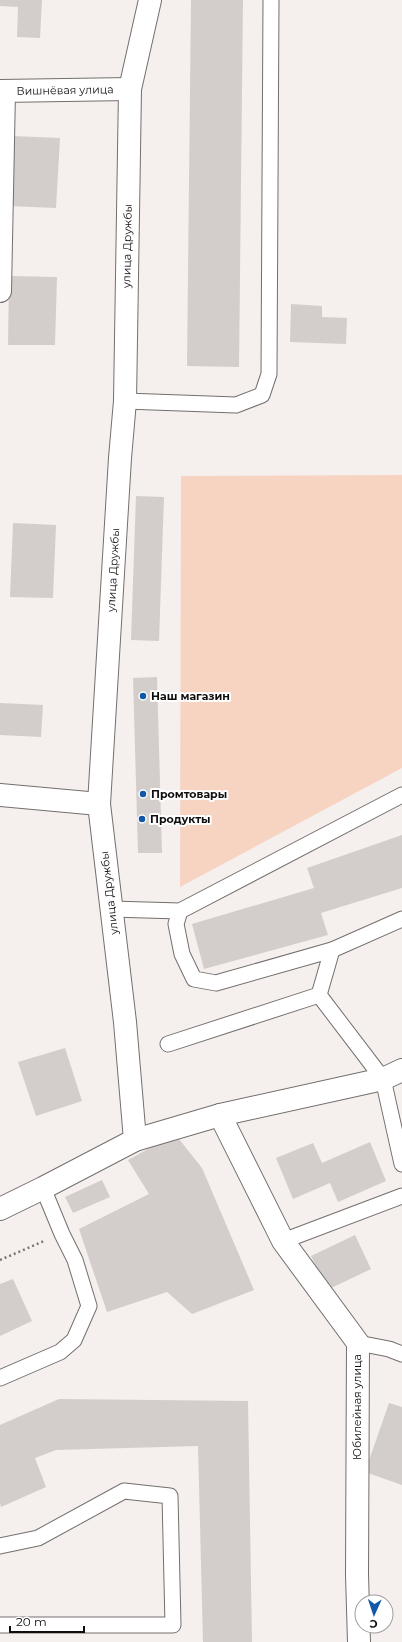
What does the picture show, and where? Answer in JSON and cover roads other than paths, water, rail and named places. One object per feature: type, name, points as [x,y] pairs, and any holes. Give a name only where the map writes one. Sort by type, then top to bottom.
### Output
[{"type":"street","name":"улица Дружбы","points":[[135,1140],[125,1022],[98,804],[125,401],[130,89],[150,0]]},
{"type":"street","name":"Вишнёвая улица","points":[[2,91],[130,89]]},
{"type":"street","points":[[0,291],[2,91]]},
{"type":"street","points":[[0,795],[98,804]]},
{"type":"street","points":[[0,1209],[135,1140],[220,1115],[392,1075]]},
{"type":"street","name":"Юбилейная улица","points":[[220,1115],[283,1240],[358,1343],[357,1575],[359,1642]]},
{"type":"lane","points":[[125,401],[236,405],[262,395],[269,374],[271,0]]},
{"type":"lane","points":[[111,910],[180,911],[402,795]]},
{"type":"lane","points":[[180,911],[176,924],[182,954],[194,979],[216,983],[332,950],[402,919]]},
{"type":"lane","points":[[319,995],[332,950]]},
{"type":"lane","points":[[168,1044],[319,995]]},
{"type":"lane","points":[[319,995],[392,1075],[402,1164]]},
{"type":"lane","points":[[0,1378],[60,1352],[74,1340],[89,1306],[75,1260],[62,1234],[43,1188]]},
{"type":"lane","points":[[283,1240],[402,1196]]},
{"type":"lane","points":[[358,1343],[389,1349],[402,1354]]},
{"type":"lane","points":[[0,1546],[38,1538],[124,1491],[170,1496],[173,1625],[0,1625]]},
{"type":"place","name":"Наш магазин","points":[[143,696]]},
{"type":"place","name":"Промтовары","points":[[143,794]]},
{"type":"place","name":"Продукты","points":[[142,819]]}]
